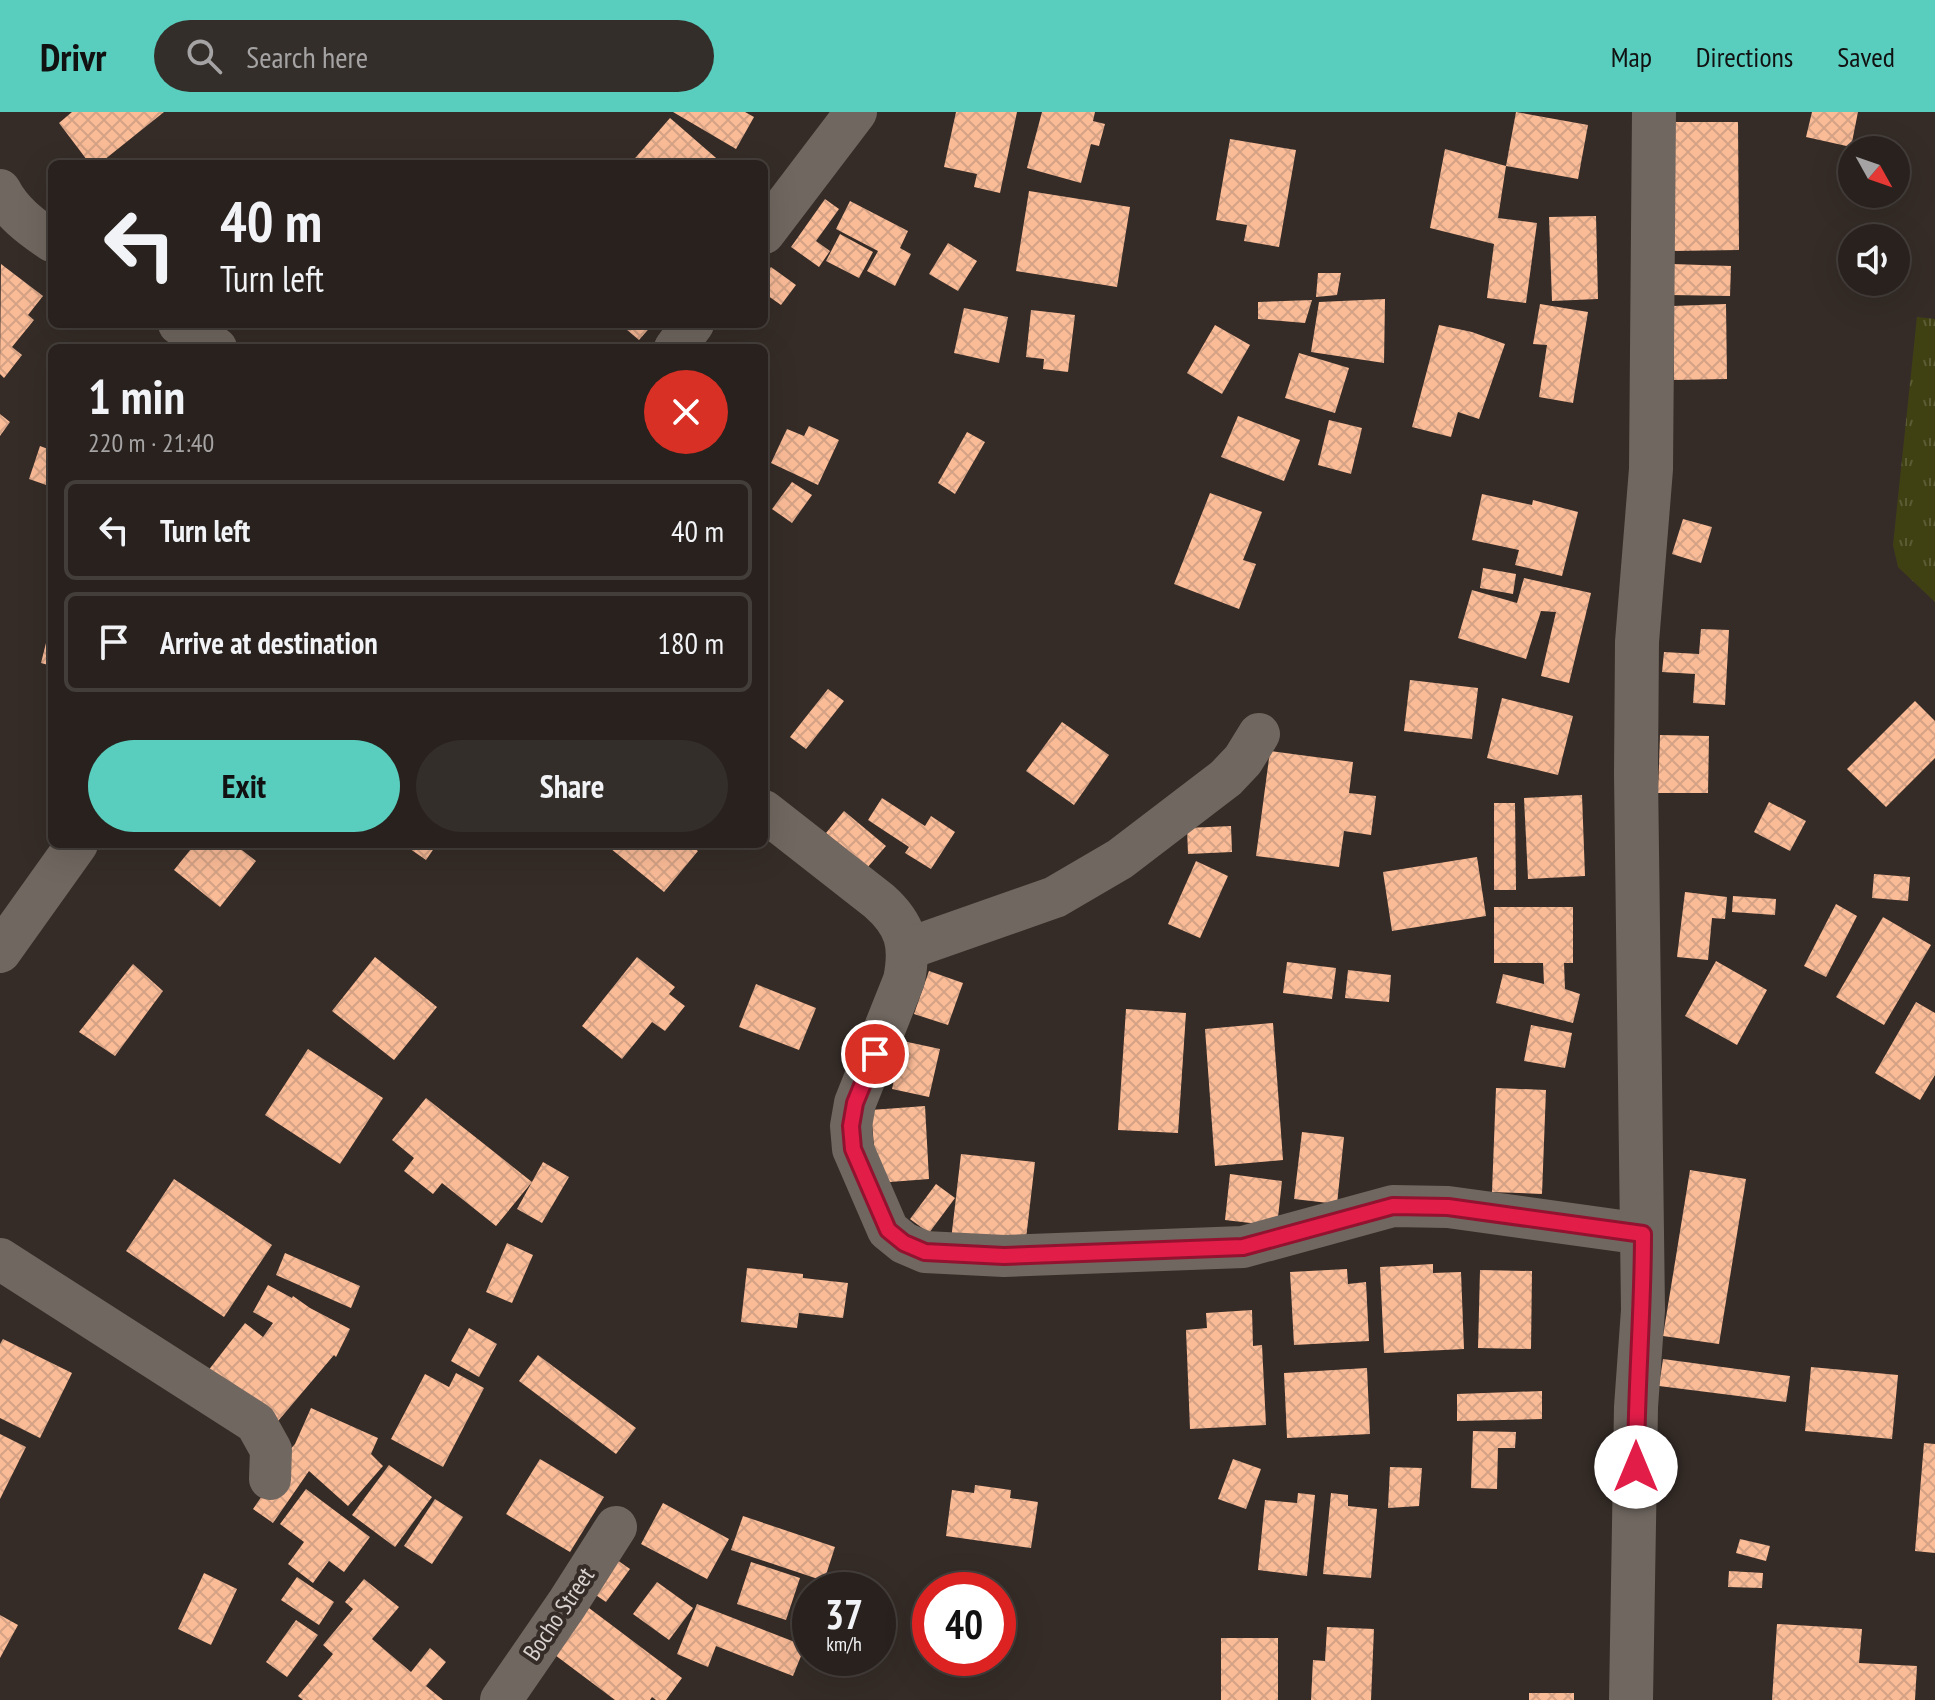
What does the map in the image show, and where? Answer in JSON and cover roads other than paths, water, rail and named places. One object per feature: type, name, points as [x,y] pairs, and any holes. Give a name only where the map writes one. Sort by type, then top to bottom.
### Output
[{"type":"street","points":[[768,228],[856,112]]},
{"type":"street","points":[[1631,1700],[1636,1407],[1643,1310],[1637,642],[1651,469],[1654,112]]},
{"type":"street","points":[[0,190],[6,201],[30,226],[48,238]]},
{"type":"street","points":[[185,328],[210,344]]},
{"type":"street","points":[[907,949],[1055,897],[1120,859],[1226,778],[1243,760],[1259,734]]},
{"type":"street","points":[[768,814],[895,915],[906,936],[908,960],[904,980],[855,1103],[851,1126],[853,1149],[888,1230],[914,1248],[925,1252],[1004,1256],[1243,1247],[1393,1206],[1448,1207],[1643,1234]]},
{"type":"street","points":[[0,952],[74,848]]},
{"type":"street","points":[[0,1259],[256,1423],[271,1450],[270,1479]]},
{"type":"street","name":"Bocho Street","points":[[501,1700],[616,1527]]}]
